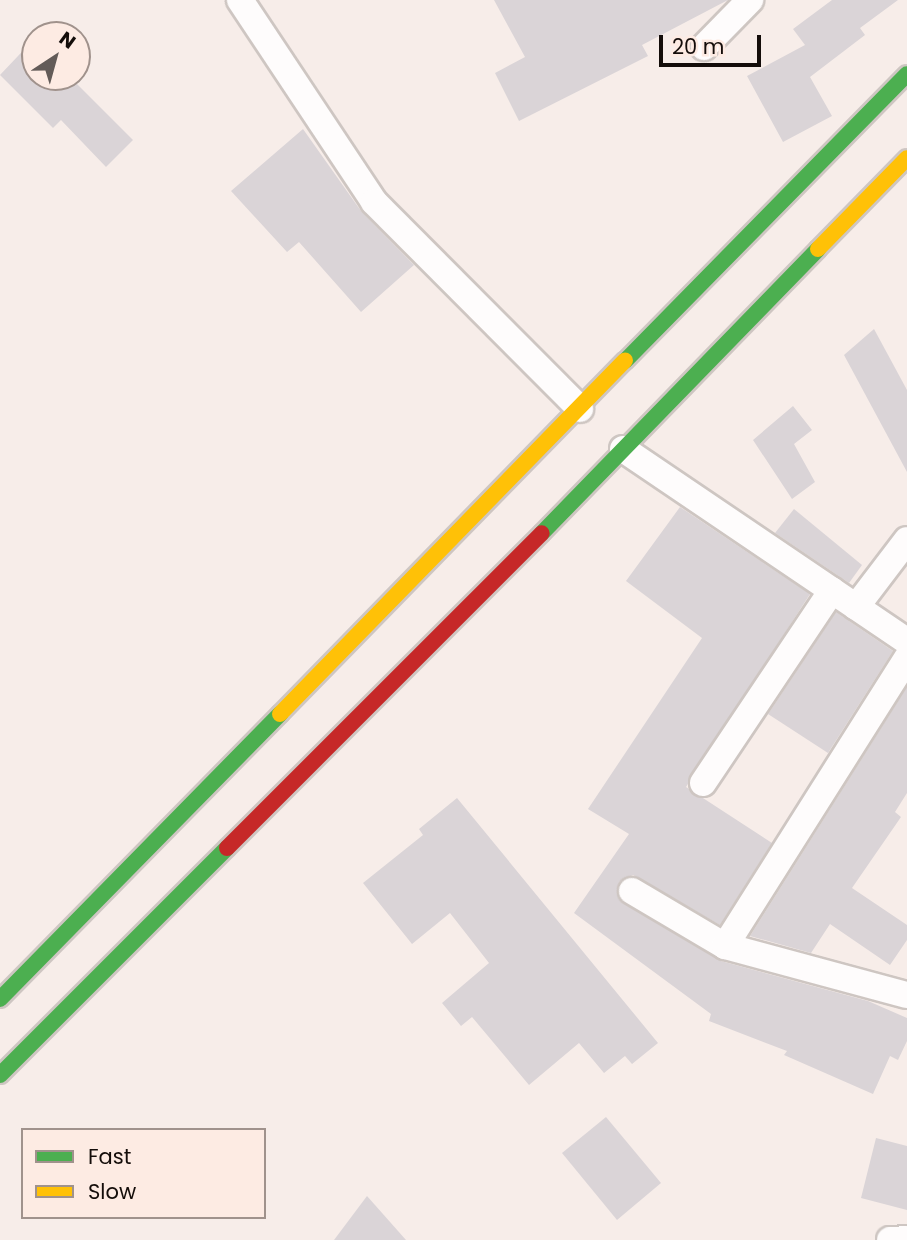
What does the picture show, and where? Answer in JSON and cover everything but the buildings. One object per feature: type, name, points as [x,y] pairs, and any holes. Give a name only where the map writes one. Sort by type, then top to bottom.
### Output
[{"type":"main road","points":[[0,999],[464,539],[580,409],[907,74]]},
{"type":"main road","points":[[0,1075],[501,575],[907,158]]},
{"type":"main road","points":[[485,559],[501,575]]},
{"type":"street","points":[[240,0],[374,202],[580,409]]},
{"type":"street","points":[[704,47],[750,0]]},
{"type":"street","points":[[623,449],[907,641]]},
{"type":"street","points":[[856,607],[907,540]]},
{"type":"street","points":[[703,783],[832,590]]},
{"type":"street","points":[[725,946],[907,658]]},
{"type":"street","points":[[632,891],[725,946],[907,995]]},
{"type":"street","points":[[890,1240],[907,1239]]},
{"type":"traffic: fast","points":[[625,361],[907,74]]},
{"type":"traffic: fast","points":[[542,533],[818,249]]},
{"type":"traffic: fast","points":[[0,999],[280,714]]},
{"type":"traffic: fast","points":[[0,1075],[227,848]]},
{"type":"traffic: slow","points":[[818,249],[907,158]]},
{"type":"traffic: slow","points":[[280,714],[625,361]]},
{"type":"traffic: jam","points":[[227,848],[542,533]]}]
